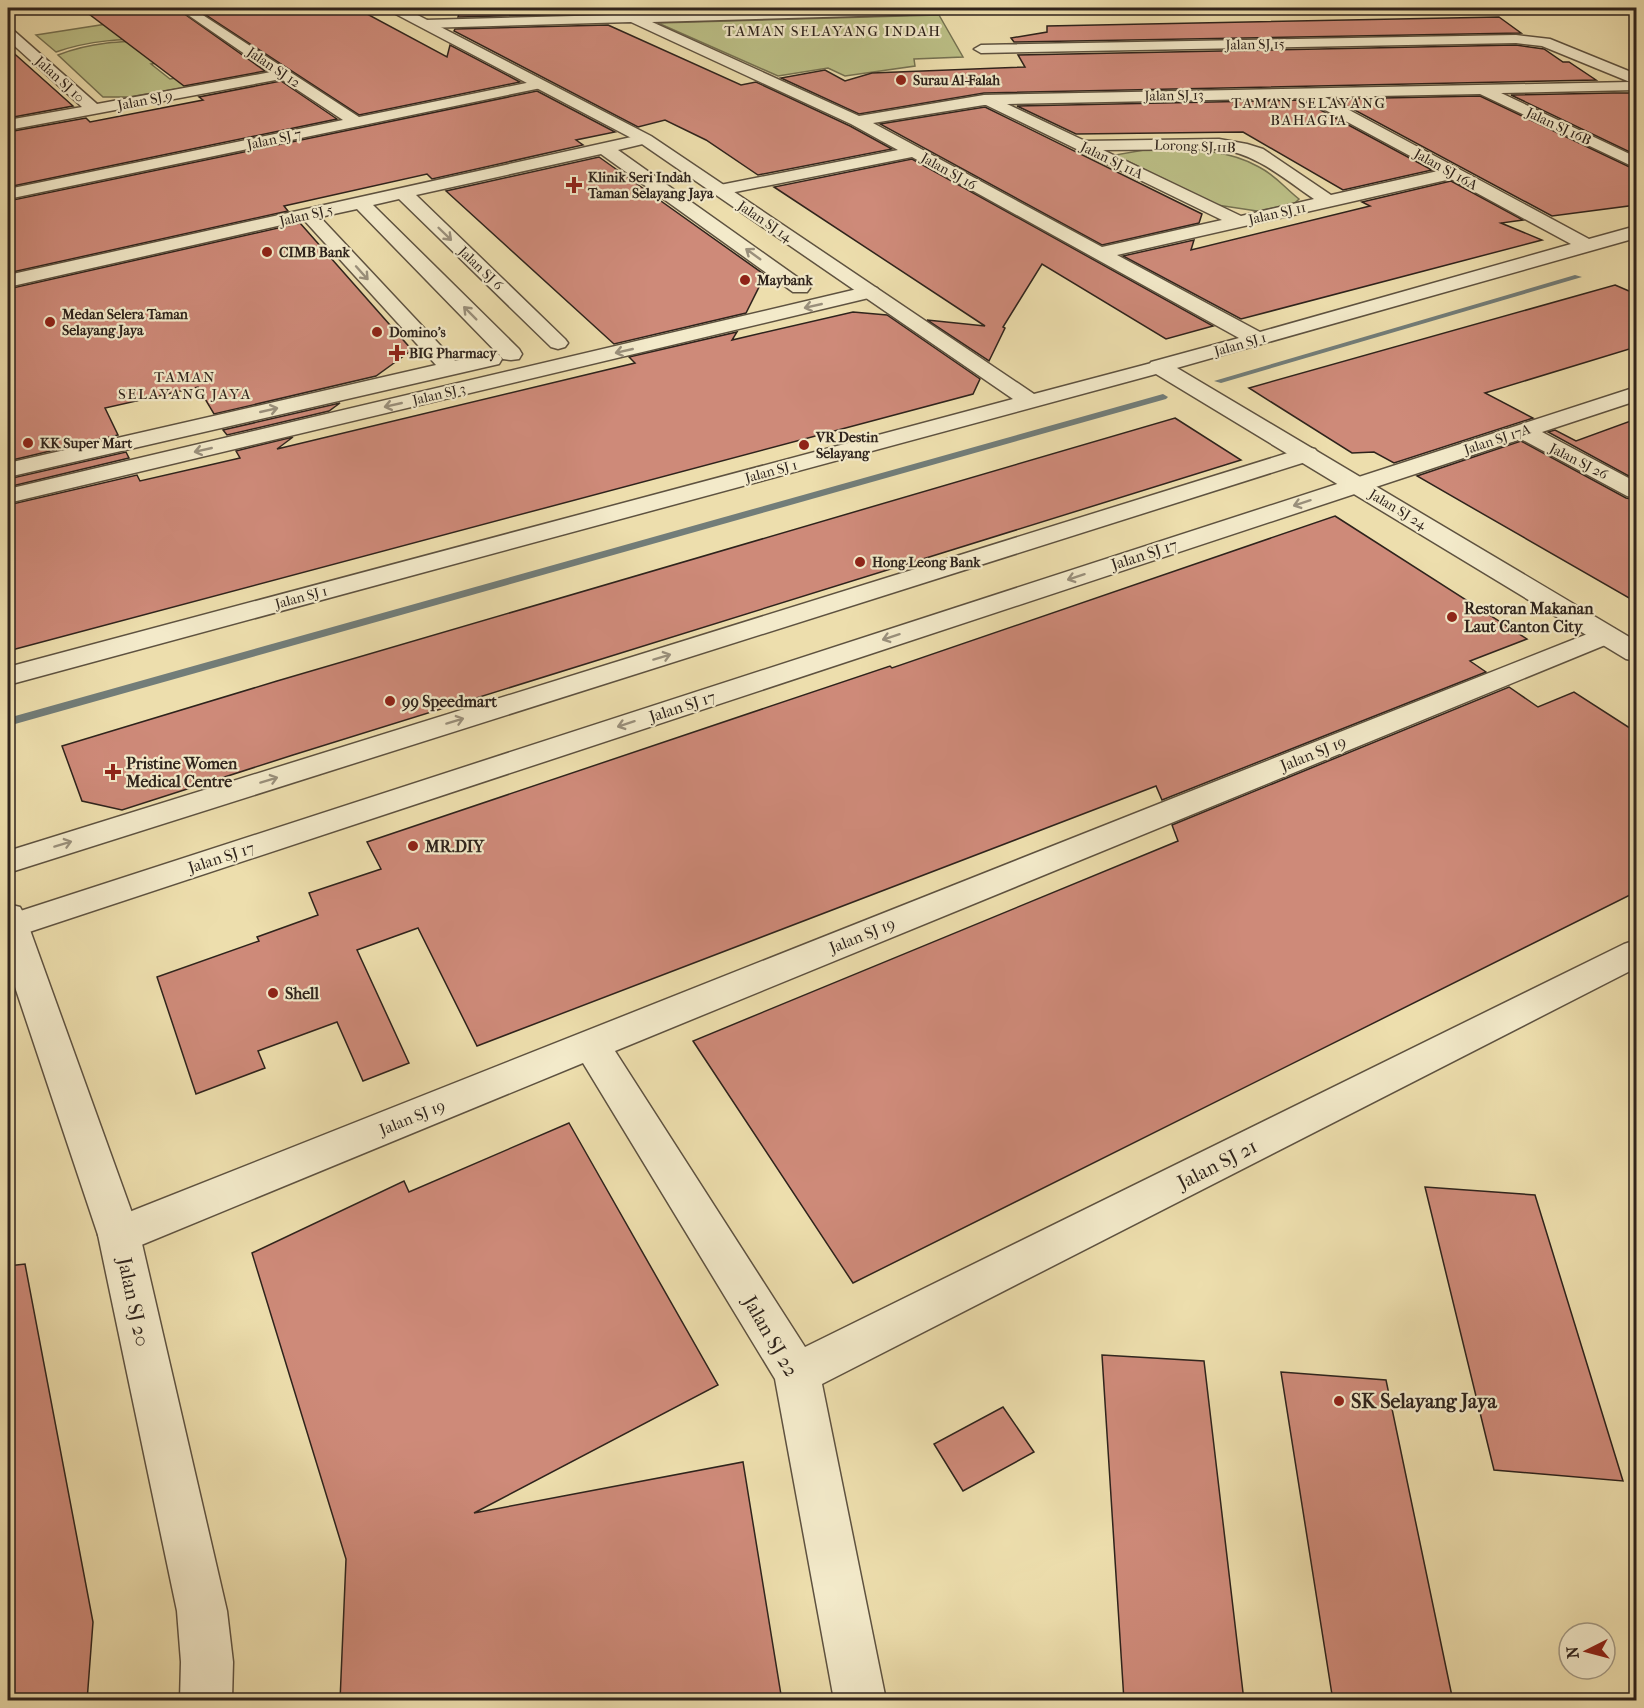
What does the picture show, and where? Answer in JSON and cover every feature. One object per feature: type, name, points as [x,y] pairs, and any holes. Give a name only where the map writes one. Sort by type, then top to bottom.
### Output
[{"type":"street","name":"Jalan SJ 14","points":[[395,8],[645,139],[1030,401]]},
{"type":"street","name":"Jalan SJ 12","points":[[188,10],[356,122]]},
{"type":"street","points":[[425,24],[964,12]]},
{"type":"street","name":"Jalan SJ 16","points":[[633,18],[857,121],[1257,339]]},
{"type":"street","name":"Jalan SJ 10","points":[[8,33],[94,109]]},
{"type":"street","name":"Jalan SJ 15","points":[[981,49],[1529,40],[1545,42],[1636,79]]},
{"type":"street","name":"Jalan SJ 9","points":[[8,125],[283,74]]},
{"type":"street","name":"Jalan SJ 7","points":[[8,194],[542,84]]},
{"type":"street","name":"Jalan SJ 13","points":[[857,121],[984,100],[1003,94],[1306,93],[1636,86]]},
{"type":"street","name":"Jalan SJ 16B","points":[[1481,89],[1636,163]]},
{"type":"street","name":"Jalan SJ 16A","points":[[1306,93],[1586,245]]},
{"type":"street","name":"Jalan SJ 11A","points":[[984,100],[1240,222]]},
{"type":"street","name":"Jalan SJ 5","points":[[8,281],[645,139]]},
{"type":"street","name":"Lorong SJ 11B","points":[[1082,145],[1219,144],[1241,147],[1257,153],[1328,201]]},
{"type":"street","points":[[604,148],[800,288]]},
{"type":"street","points":[[720,190],[914,152]]},
{"type":"street","name":"Jalan SJ 11","points":[[1100,253],[1453,173]]},
{"type":"street","name":"Jalan SJ 6","points":[[403,193],[558,343]]},
{"type":"street","points":[[360,202],[511,354]]},
{"type":"street","points":[[308,214],[450,368]]},
{"type":"street","name":"Jalan SJ 1","points":[[8,676],[1159,367],[1636,232]]},
{"type":"street","points":[[720,306],[848,277]]},
{"type":"street","name":"Jalan SJ 3","points":[[8,496],[870,292]]},
{"type":"street","name":"Jalan SJ 3","points":[[8,470],[581,338]]},
{"type":"street","name":"Jalan SJ 24","points":[[1159,367],[1636,653]]},
{"type":"street","name":"Jalan SJ 17A","points":[[1357,485],[1636,394]]},
{"type":"street","name":"Jalan SJ 26","points":[[1522,431],[1636,491]]},
{"type":"street","points":[[8,862],[1307,454]]},
{"type":"street","name":"Jalan SJ 17","points":[[9,923],[1357,485]]},
{"type":"street","name":"Jalan SJ 19","points":[[119,1235],[1605,635]]},
{"type":"street","name":"Jalan SJ 20","points":[[9,923],[119,1235],[202,1611],[207,1662],[206,1701]]},
{"type":"street","name":"Jalan SJ 21","points":[[797,1374],[1636,953]]},
{"type":"street","name":"Jalan SJ 22","points":[[591,1044],[797,1374],[860,1701]]},
{"type":"green space","points":[[171,14],[166,38],[97,42],[56,52],[36,35]]},
{"type":"green space","points":[[939,15],[963,57],[914,59],[915,66],[845,76],[828,68],[778,76],[658,23]]},
{"type":"green space","points":[[165,40],[228,51],[151,64],[170,79],[245,66],[255,73],[247,77],[129,97],[103,97],[58,55],[97,44]]},
{"type":"green space","points":[[1150,149],[1206,151],[1233,156],[1265,170],[1299,199],[1294,204],[1257,211],[1217,205],[1115,155]]},
{"type":"building","points":[[81,8],[176,8],[265,71],[184,86]]},
{"type":"building","points":[[195,8],[356,8],[447,57],[450,45],[520,82],[359,115]]},
{"type":"building","points":[[461,8],[569,8],[582,14],[458,17]]},
{"type":"building","points":[[1499,17],[1521,33],[1014,42],[1011,38],[1047,32],[1047,26]]},
{"type":"building","points":[[608,25],[741,85],[756,82],[850,126],[892,149],[758,175],[706,140],[665,120],[638,127],[454,31],[455,29]]},
{"type":"building","points":[[1516,45],[1544,49],[1596,80],[984,93],[859,114],[781,78],[825,70],[845,81],[872,73],[1025,67],[1018,55]]},
{"type":"building","points":[[8,48],[73,106],[8,118]]},
{"type":"building","points":[[281,81],[337,119],[8,187],[8,132],[86,118],[90,122],[203,100],[199,97]]},
{"type":"building","points":[[537,91],[615,132],[576,140],[583,145],[432,179],[427,174],[284,206],[288,211],[8,273],[8,201]]},
{"type":"building","points":[[1636,93],[1636,155],[1511,95]]},
{"type":"building","points":[[1480,96],[1636,170],[1636,205],[1552,216],[1334,99]]},
{"type":"building","points":[[1302,100],[1432,170],[1343,190],[1243,132],[1076,134],[1017,106]]},
{"type":"building","points":[[985,107],[1202,214],[1199,223],[1102,245],[880,124]]},
{"type":"building","points":[[599,157],[765,275],[746,313],[614,344],[446,191]]},
{"type":"building","points":[[912,159],[1213,326],[1166,339],[1042,264],[1003,327],[1005,328],[989,361],[927,320],[985,326],[774,187]]},
{"type":"building","points":[[1451,181],[1523,220],[1501,223],[1542,240],[1241,319],[1123,256],[1194,240],[1191,250],[1370,206],[1362,202]]},
{"type":"building","points":[[300,223],[412,350],[376,376],[214,414],[198,387],[105,408],[118,435],[8,461],[8,289]]},
{"type":"building","points":[[1615,285],[1636,294],[1636,347],[1485,393],[1533,418],[1394,463],[1374,452],[1352,453],[1249,388]]},
{"type":"building","points":[[853,312],[887,315],[980,379],[973,394],[8,651],[8,505],[137,475],[140,481],[240,458],[236,451],[293,437],[277,449],[635,363],[629,357],[737,332],[732,340]]},
{"type":"building","points":[[340,403],[329,411],[227,435],[223,430]]},
{"type":"building","points":[[1175,418],[1241,460],[122,810],[82,801],[62,746],[277,681]]},
{"type":"building","points":[[1636,419],[1636,480],[1548,432],[1555,430],[1576,441]]},
{"type":"building","points":[[1521,441],[1626,498],[1636,500],[1636,602],[1417,476]]},
{"type":"building","points":[[126,452],[129,458],[8,487],[8,479]]},
{"type":"building","points":[[1335,516],[1527,639],[1470,661],[1486,672],[1162,800],[1156,786],[477,1046],[418,928],[357,950],[409,1063],[363,1081],[337,1022],[258,1051],[265,1068],[196,1094],[157,977],[259,941],[257,937],[318,915],[309,893],[381,869],[367,842],[890,666],[892,668]]},
{"type":"building","points":[[1509,687],[1538,707],[1574,692],[1636,732],[1636,892],[853,1283],[693,1041],[1178,841],[1172,825]]},
{"type":"building","points":[[569,1123],[718,1385],[474,1513],[743,1462],[782,1701],[340,1701],[346,1559],[252,1253],[404,1181],[409,1192]]},
{"type":"building","points":[[1425,1187],[1535,1195],[1623,1481],[1494,1470]]},
{"type":"building","points":[[25,1264],[93,1622],[87,1701],[8,1701],[8,1266]]},
{"type":"building","points":[[1102,1355],[1204,1361],[1244,1701],[1124,1701]]},
{"type":"building","points":[[1281,1372],[1386,1380],[1453,1701],[1333,1701]]},
{"type":"building","points":[[1003,1407],[1034,1452],[963,1491],[934,1444]]},
{"type":"waterway","points":[[1218,381],[1578,277]]},
{"type":"waterway","points":[[8,722],[1163,397]]},
{"type":"place","name":"Surau Al-Falah","points":[[901,80]]},
{"type":"place","name":"Klinik Seri Indah Taman Selayang Jaya","points":[[574,185]]},
{"type":"place","name":"CIMB Bank","points":[[267,252]]},
{"type":"place","name":"Maybank","points":[[745,280]]},
{"type":"place","name":"Medan Selera Taman Selayang Jaya","points":[[50,322]]},
{"type":"place","name":"Domino's","points":[[377,332]]},
{"type":"place","name":"BIG Pharmacy","points":[[397,353]]},
{"type":"place","name":"KK Super Mart","points":[[28,443]]},
{"type":"place","name":"VR Destin Selayang","points":[[804,445]]},
{"type":"place","name":"Hong Leong Bank","points":[[860,562]]},
{"type":"place","name":"Restoran Makanan Laut Canton City","points":[[1452,617]]},
{"type":"place","name":"99 Speedmart","points":[[390,701]]},
{"type":"place","name":"Pristine Women Medical Centre","points":[[113,772]]},
{"type":"place","name":"MR.DIY","points":[[413,846]]},
{"type":"place","name":"Shell","points":[[273,993]]},
{"type":"place","name":"SK Selayang Jaya","points":[[1339,1401]]},
{"type":"district","name":"TAMAN SELAYANG INDAH","points":[[833,31]]},
{"type":"district","name":"TAMAN SELAYANG BAHAGIA","points":[[1309,112]]},
{"type":"district","name":"TAMAN SELAYANG JAYA","points":[[185,386]]}]
